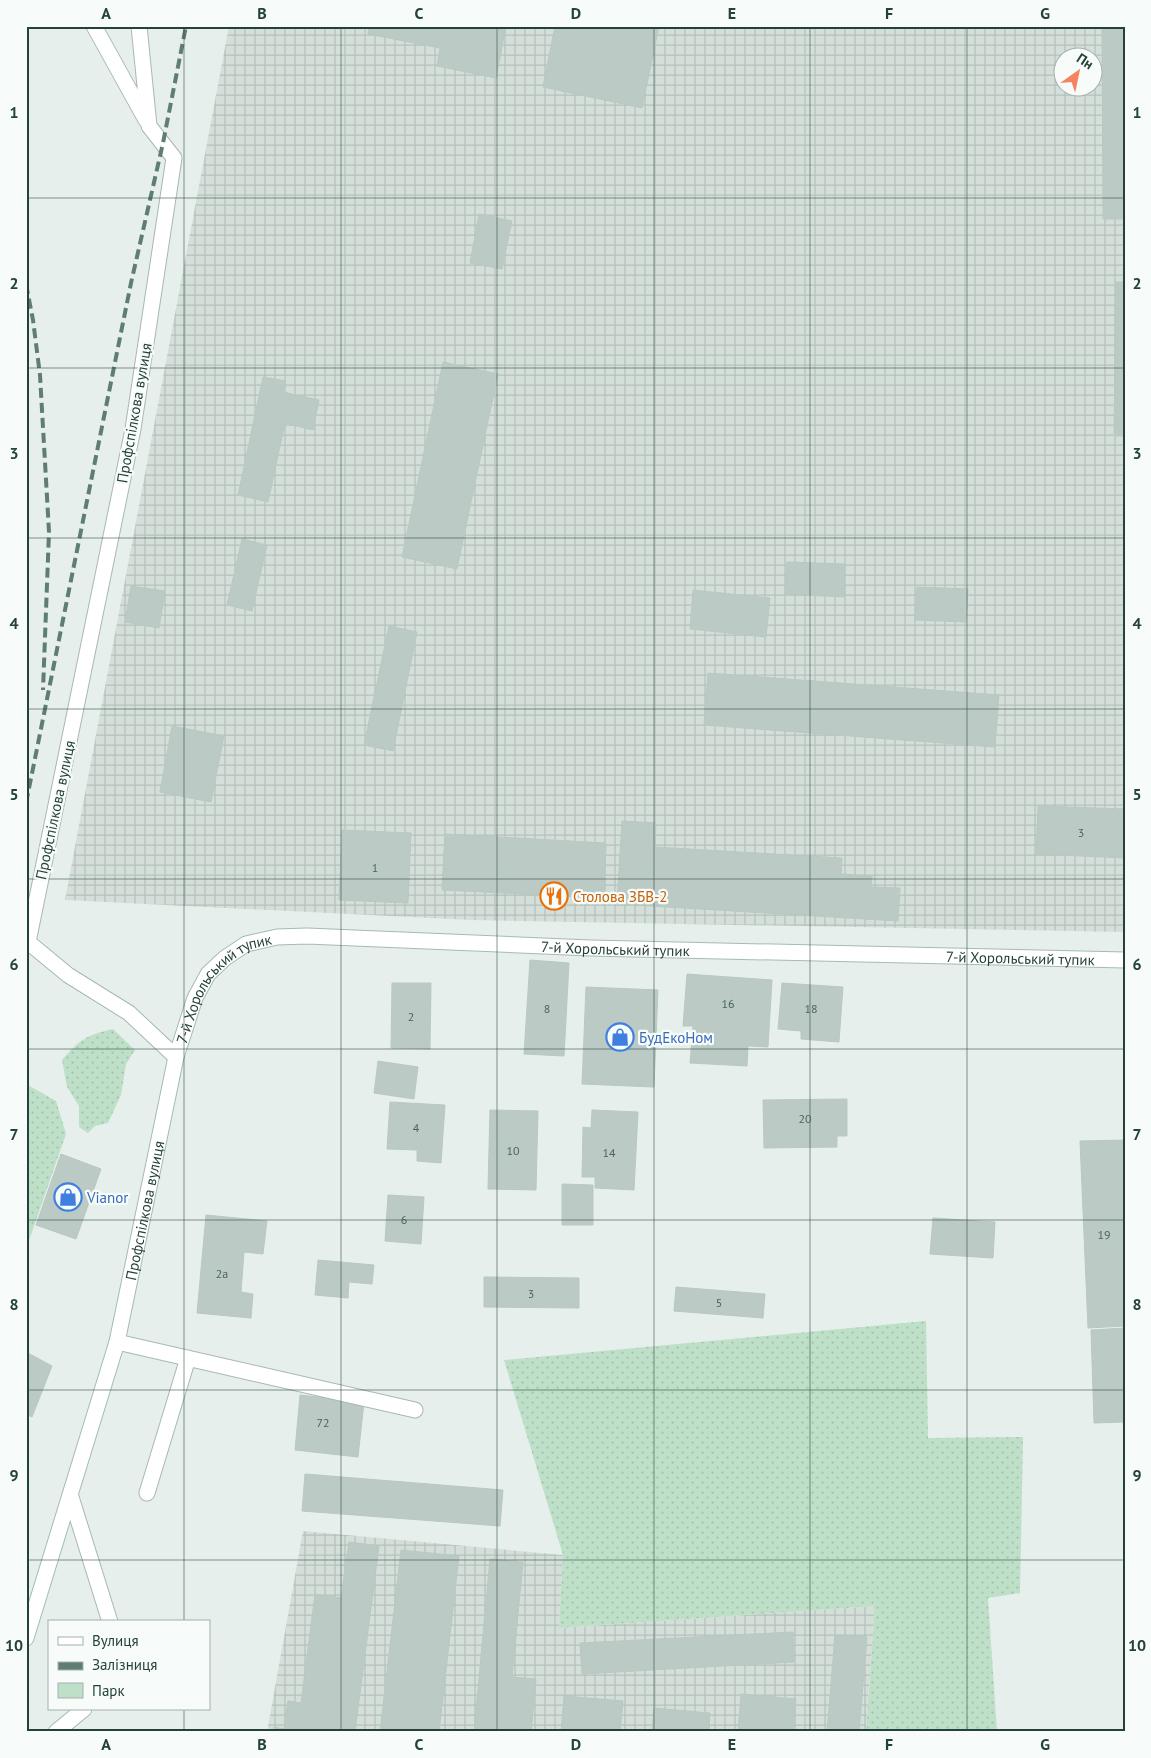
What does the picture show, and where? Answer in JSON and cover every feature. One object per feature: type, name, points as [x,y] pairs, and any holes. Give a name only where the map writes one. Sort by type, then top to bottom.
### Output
[{"type":"street","points":[[94,26],[149,126]]},
{"type":"street","points":[[139,26],[149,126]]},
{"type":"street","name":"Профспілкова вулиця","points":[[26,1638],[71,1497],[117,1342],[176,1058],[128,1013],[68,975],[28,942],[133,429],[174,158],[149,126]]},
{"type":"street","name":"7-й Хорольський тупик","points":[[176,1058],[195,998],[208,974],[225,958],[246,944],[277,936],[344,937],[590,948],[1125,960]]},
{"type":"street","points":[[117,1342],[416,1410]]},
{"type":"street","points":[[147,1493],[188,1358]]},
{"type":"street","points":[[71,1497],[109,1620]]},
{"type":"street","points":[[56,1732],[83,1710]]},
{"type":"shaded area","points":[[229,26],[1125,26],[1125,932],[471,920],[65,900]]},
{"type":"shaded area","points":[[303,1531],[563,1555],[559,1628],[875,1606],[866,1732],[267,1732]]},
{"type":"green space","points":[[113,1029],[135,1050],[126,1064],[121,1095],[108,1123],[95,1126],[88,1133],[79,1127],[79,1106],[67,1087],[62,1060],[84,1039]]},
{"type":"green space","points":[[26,1084],[56,1101],[66,1134],[26,1249]]},
{"type":"green space","points":[[926,1321],[928,1438],[1023,1437],[1020,1593],[988,1598],[997,1732],[866,1732],[875,1606],[559,1628],[563,1555],[504,1360]]},
{"type":"building","points":[[369,26],[506,26],[496,78],[437,66],[440,48],[368,34]]},
{"type":"building","points":[[555,26],[659,26],[642,108],[543,87]]},
{"type":"building","points":[[1102,26],[1125,26],[1125,219],[1103,219],[1104,48],[1102,48]]},
{"type":"building","points":[[479,214],[512,221],[502,269],[470,263]]},
{"type":"building","points":[[1116,282],[1125,282],[1125,436],[1114,436]]},
{"type":"building","points":[[443,362],[498,374],[457,569],[402,557]]},
{"type":"building","points":[[263,377],[286,381],[283,392],[319,400],[313,430],[285,423],[268,502],[238,495]]},
{"type":"building","points":[[242,539],[267,545],[252,611],[227,605]]},
{"type":"building","points":[[787,562],[845,564],[844,597],[785,594]]},
{"type":"building","points":[[131,586],[165,591],[159,628],[125,622]]},
{"type":"building","points":[[917,587],[968,589],[966,622],[915,620]]},
{"type":"building","points":[[693,590],[770,598],[766,637],[690,629]]},
{"type":"building","points":[[389,626],[417,632],[393,751],[364,745]]},
{"type":"building","points":[[708,673],[999,695],[995,747],[704,725]]},
{"type":"building","points":[[172,726],[224,736],[211,802],[160,792]]},
{"type":"building","points":[[1038,806],[1125,809],[1125,858],[1036,854]]},
{"type":"building","points":[[622,821],[656,823],[655,847],[842,858],[841,874],[872,876],[871,887],[900,888],[898,921],[617,904]]},
{"type":"building","points":[[342,830],[411,833],[408,903],[339,900]]},
{"type":"building","points":[[445,834],[606,843],[604,898],[442,890]]},
{"type":"building","points":[[530,960],[569,963],[564,1056],[524,1054]]},
{"type":"building","points":[[687,974],[772,980],[768,1047],[748,1046],[747,1066],[690,1063],[693,1026],[683,1026]]},
{"type":"building","points":[[392,983],[431,983],[430,1049],[391,1048]]},
{"type":"building","points":[[782,983],[843,987],[839,1042],[801,1039],[801,1031],[778,1029]]},
{"type":"building","name":"БудЕкоНом","points":[[586,987],[658,990],[654,1087],[582,1084]]},
{"type":"building","points":[[378,1061],[418,1067],[414,1099],[374,1093]]},
{"type":"building","points":[[847,1099],[847,1136],[837,1136],[837,1147],[764,1148],[763,1100]]},
{"type":"building","points":[[390,1102],[445,1105],[441,1163],[417,1161],[417,1150],[387,1149]]},
{"type":"building","points":[[490,1110],[538,1111],[536,1190],[488,1189]]},
{"type":"building","points":[[592,1110],[638,1112],[634,1190],[595,1188],[595,1177],[582,1177],[583,1127],[591,1128]]},
{"type":"building","points":[[1125,1140],[1125,1326],[1088,1328],[1080,1141]]},
{"type":"building","name":"Vianor","points":[[61,1154],[101,1169],[76,1239],[36,1225]]},
{"type":"building","points":[[562,1184],[593,1185],[593,1225],[562,1225]]},
{"type":"building","points":[[388,1195],[424,1197],[421,1244],[385,1241]]},
{"type":"building","points":[[206,1215],[267,1221],[263,1254],[244,1252],[241,1292],[253,1294],[251,1318],[197,1313]]},
{"type":"building","points":[[933,1218],[995,1222],[993,1258],[930,1254]]},
{"type":"building","points":[[318,1260],[374,1265],[372,1284],[349,1282],[348,1298],[315,1295]]},
{"type":"building","points":[[484,1277],[579,1278],[579,1308],[484,1307]]},
{"type":"building","points":[[676,1287],[765,1294],[763,1318],[674,1311]]},
{"type":"building","points":[[1125,1328],[1125,1422],[1094,1423],[1091,1330]]},
{"type":"building","points":[[26,1352],[52,1366],[32,1417],[26,1414]]},
{"type":"building","points":[[300,1395],[364,1402],[358,1457],[295,1450]]},
{"type":"building","points":[[305,1474],[503,1490],[500,1526],[302,1511]]},
{"type":"building","points":[[349,1542],[379,1546],[355,1732],[273,1732],[274,1727],[284,1729],[288,1701],[301,1703],[315,1594],[341,1598]]},
{"type":"building","points":[[401,1550],[459,1556],[439,1732],[380,1732]]},
{"type":"building","points":[[490,1559],[523,1562],[512,1677],[536,1679],[531,1732],[474,1732]]},
{"type":"building","points":[[793,1632],[794,1662],[582,1674],[580,1643]]},
{"type":"building","points":[[835,1635],[867,1637],[859,1732],[827,1732]]},
{"type":"building","points":[[741,1694],[796,1699],[793,1732],[738,1732]]},
{"type":"building","points":[[564,1696],[623,1701],[620,1732],[561,1732]]},
{"type":"building","points":[[654,1708],[710,1713],[709,1732],[652,1732]]},
{"type":"railway","points":[[26,803],[131,283],[163,143],[186,26]]},
{"type":"railway","points":[[26,284],[40,375],[49,532],[43,690]]},
{"type":"place","name":"Столова ЗБВ-2","points":[[554,896]]},
{"type":"place","name":"БудЕкоНом","points":[[620,1037]]},
{"type":"place","name":"Vianor","points":[[68,1197]]}]
